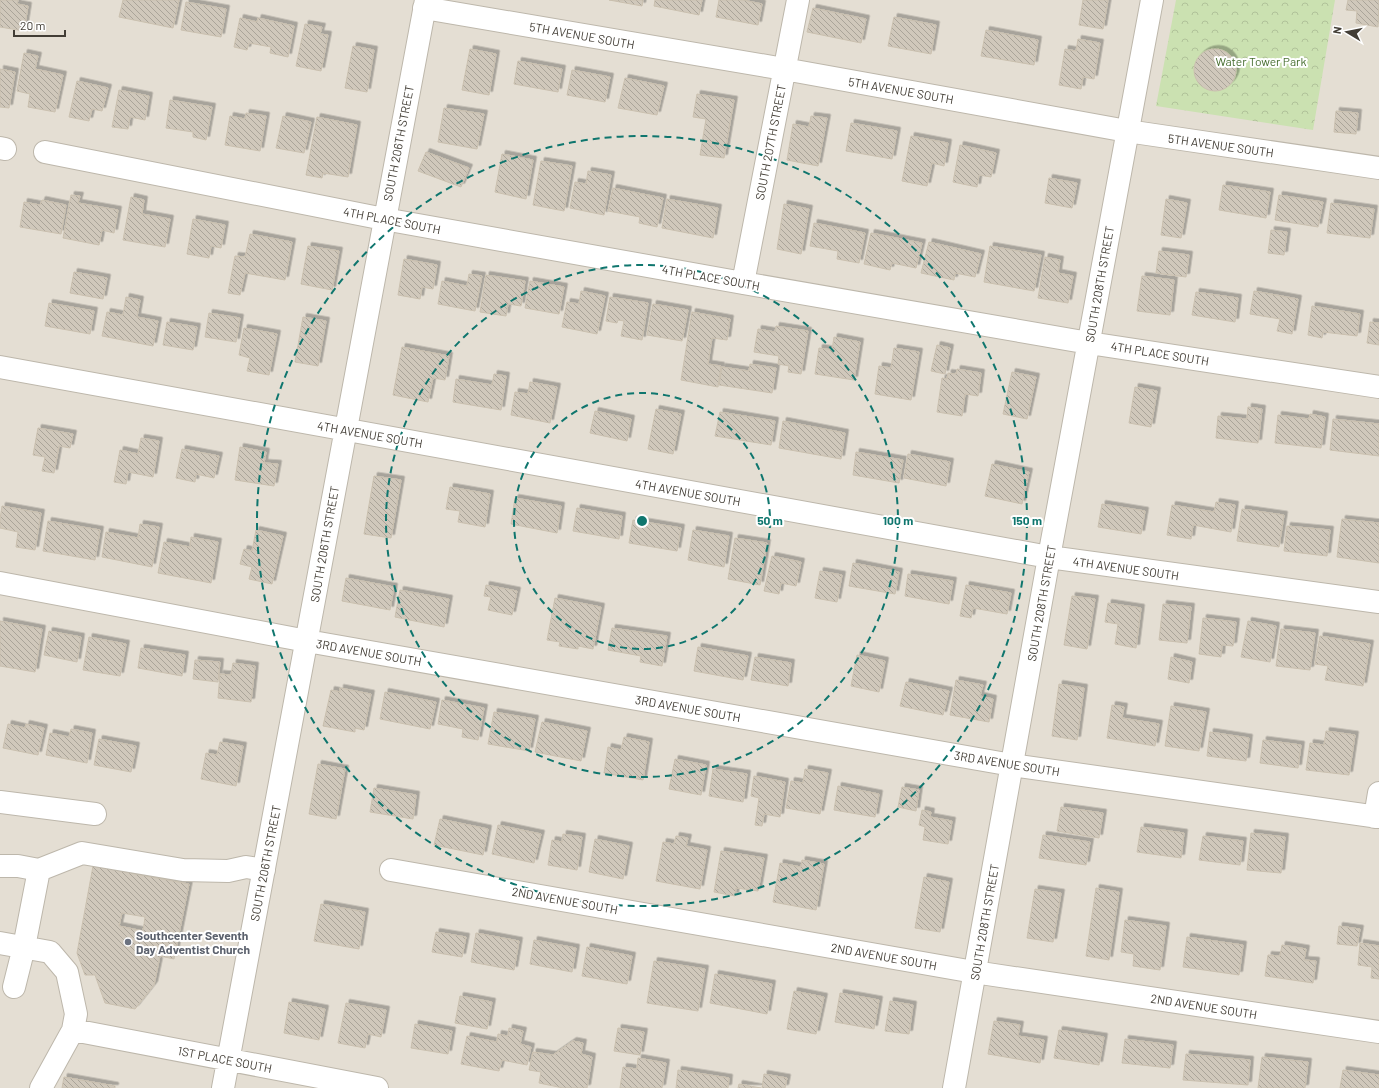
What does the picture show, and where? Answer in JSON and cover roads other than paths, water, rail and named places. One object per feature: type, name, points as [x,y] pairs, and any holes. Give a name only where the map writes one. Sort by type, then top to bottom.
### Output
[{"type":"street","name":"SOUTH 207TH STREET","points":[[743,283],[798,0]]},
{"type":"street","name":"SOUTH 208TH STREET","points":[[954,1088],[1049,557],[1152,0]]},
{"type":"street","name":"5TH AVENUE SOUTH","points":[[425,4],[1127,131],[1379,168]]},
{"type":"street","name":"SOUTH 206TH STREET","points":[[223,1088],[425,4]]},
{"type":"street","name":"4TH PLACE SOUTH","points":[[45,152],[384,218],[743,283],[1089,343],[1379,386]]},
{"type":"street","name":"4TH AVENUE SOUTH","points":[[0,366],[1049,557],[1379,602]]},
{"type":"street","name":"3RD AVENUE SOUTH","points":[[0,583],[307,641],[1012,765],[1377,817]]},
{"type":"street","points":[[1377,817],[1379,793]]},
{"type":"street","points":[[0,802],[95,814]]},
{"type":"street","points":[[0,866],[18,866],[39,870],[82,853],[183,870],[228,871],[246,867],[264,870]]},
{"type":"street","points":[[14,987],[24,947],[39,870]]},
{"type":"street","name":"2ND AVENUE SOUTH","points":[[391,870],[974,972],[1379,1032]]},
{"type":"street","points":[[0,944],[50,952],[67,972],[76,1014],[73,1030],[41,1088]]},
{"type":"street","name":"1ST PLACE SOUTH","points":[[73,1030],[377,1088]]},
{"type":"place","name":"Southcenter Seventh Day Adventist Church","points":[[128,942]]},
{"type":"park label","name":"Water Tower Park","points":[[1261,61]]}]
